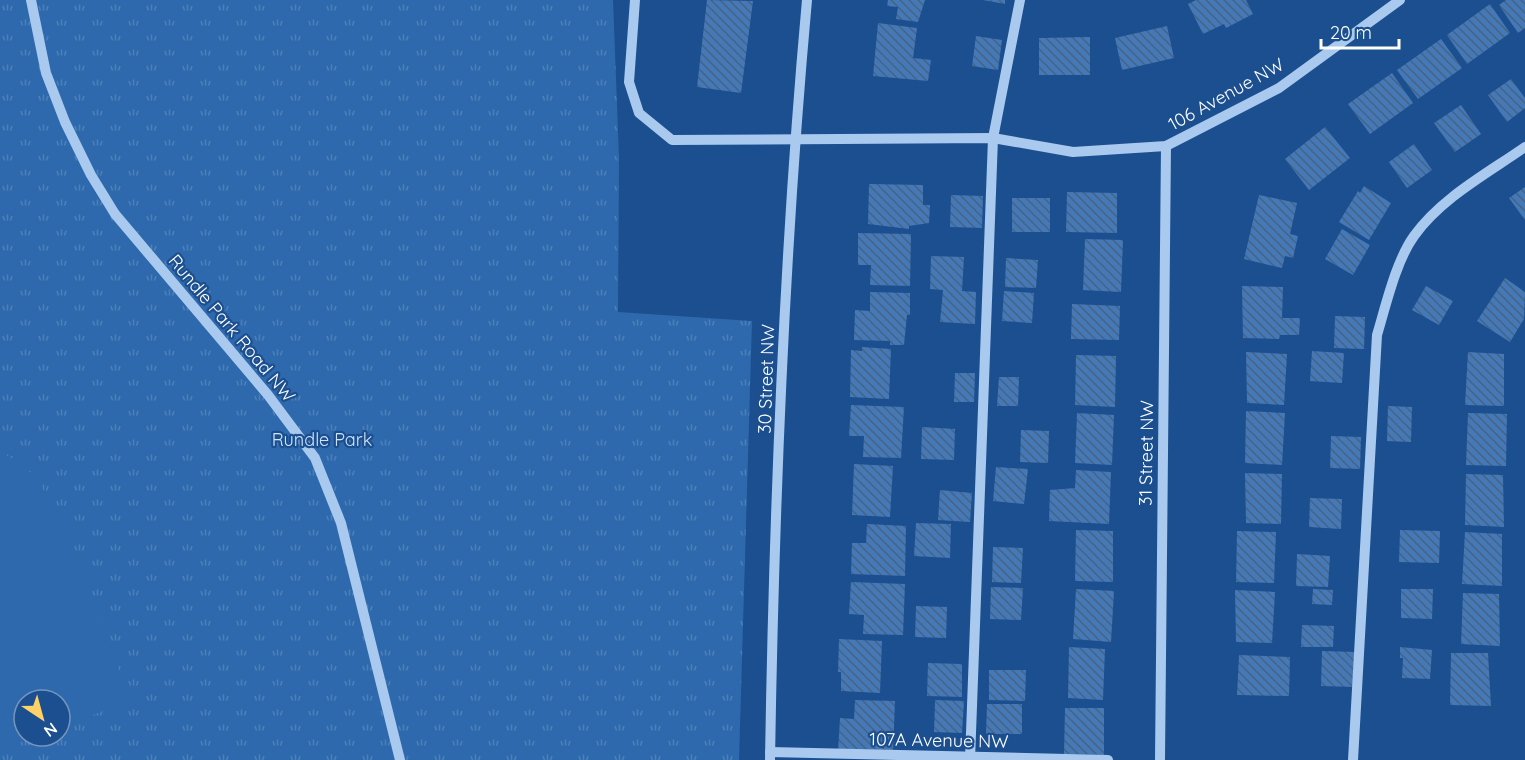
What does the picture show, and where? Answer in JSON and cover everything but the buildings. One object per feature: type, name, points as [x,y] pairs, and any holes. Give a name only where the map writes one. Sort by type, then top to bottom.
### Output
[{"type":"street","name":"Rundle Park Road NW","points":[[31,0],[46,73],[65,122],[91,175],[116,214],[268,395],[315,458],[341,524],[400,760]]},
{"type":"street","name":"106 Avenue NW","points":[[635,0],[629,82],[639,113],[672,140],[993,138],[1073,152],[1166,146],[1279,88],[1400,0]]},
{"type":"street","name":"30 Street NW","points":[[770,756],[784,319],[795,141],[807,0]]},
{"type":"street","points":[[970,759],[993,138],[1020,0]]},
{"type":"street","name":"31 Street NW","points":[[1160,760],[1166,146]]},
{"type":"street","points":[[1353,760],[1377,335],[1395,277],[1413,236],[1446,203],[1525,147]]},
{"type":"street","name":"107A Avenue NW","points":[[770,756],[1108,760]]},
{"type":"green space","name":"Rundle Park","points":[[0,0],[613,0],[619,158],[618,312],[752,321],[739,760],[0,760]]},
{"type":"green space","points":[[0,452],[27,469],[44,490],[59,517],[87,579],[130,701],[72,723],[72,688],[12,688],[12,745],[0,750]]}]
